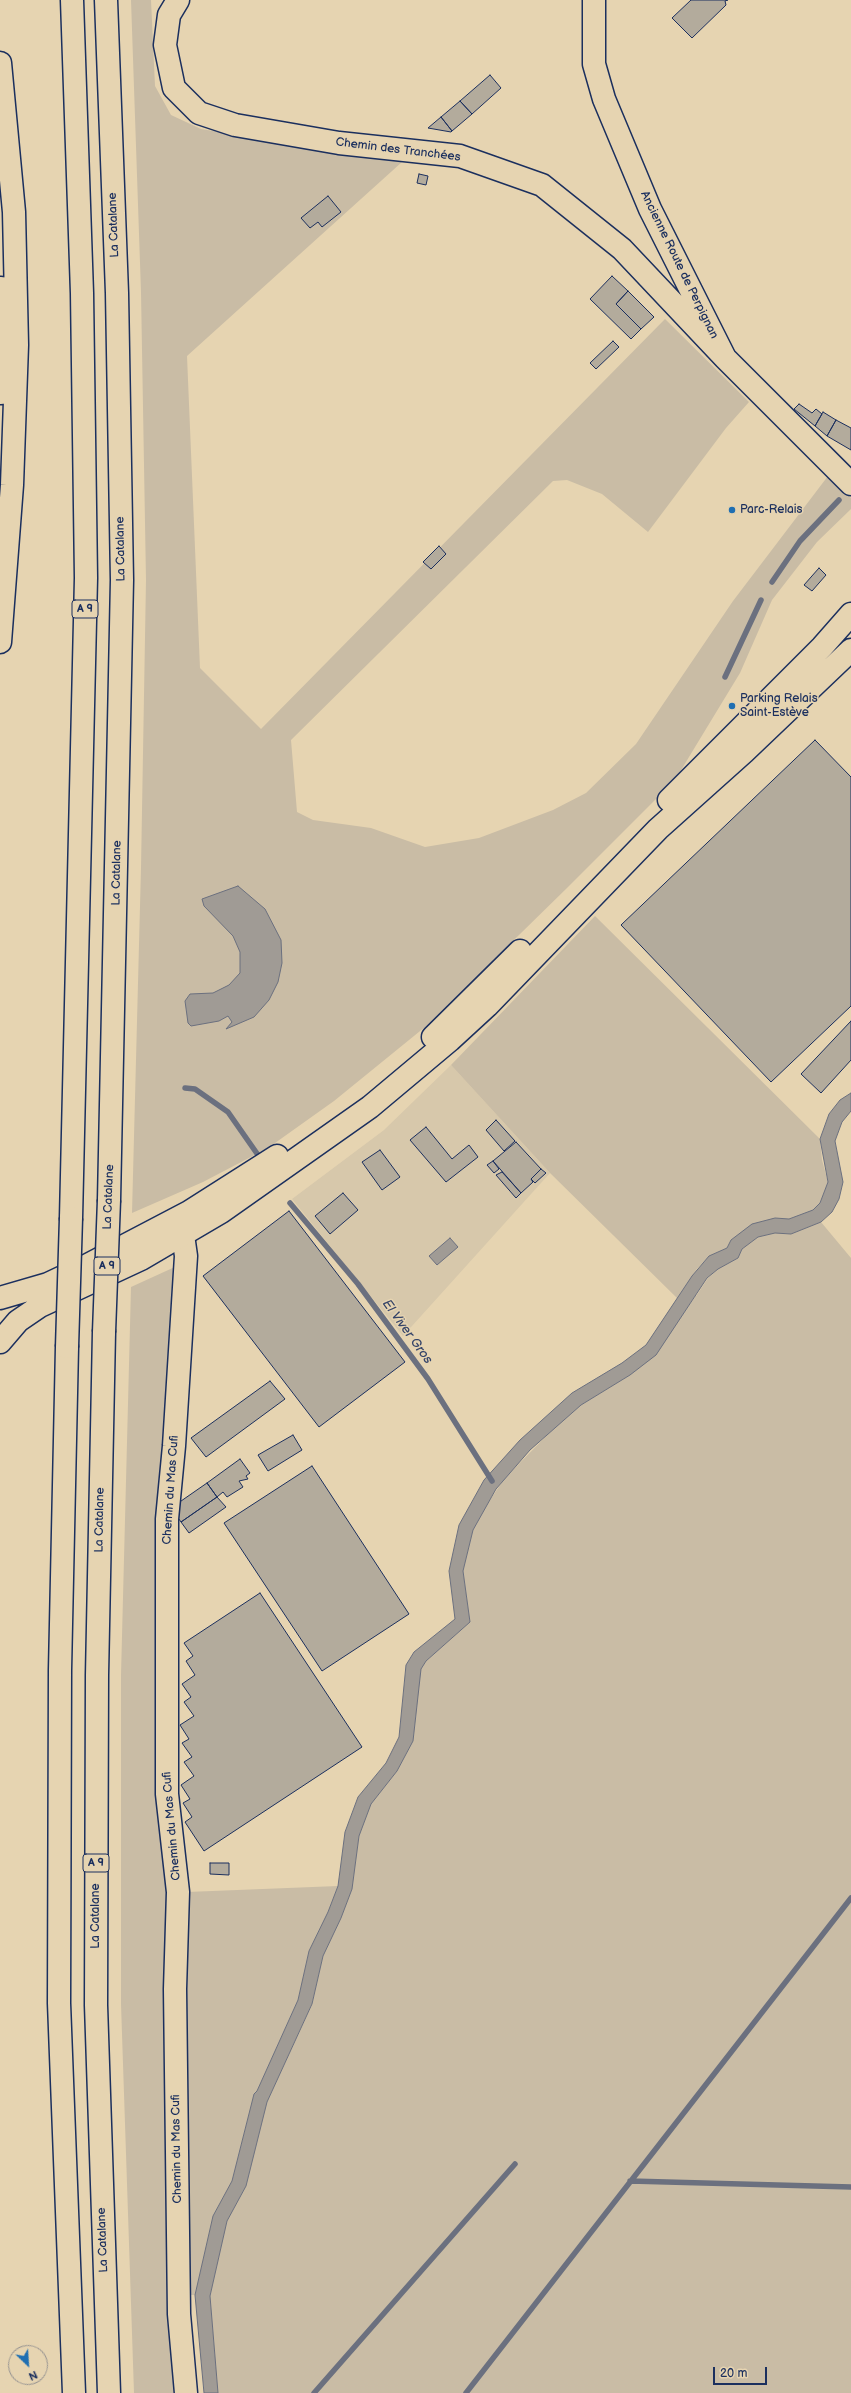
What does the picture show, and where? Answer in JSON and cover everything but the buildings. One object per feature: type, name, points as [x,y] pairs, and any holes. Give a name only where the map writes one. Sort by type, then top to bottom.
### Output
[{"type":"main road","name":"A 9","points":[[72,0],[82,293],[86,578],[60,1670],[59,2003],[74,2393]]},
{"type":"main road","name":"La Catalane","points":[[106,0],[117,293],[122,580],[97,1675],[96,2005],[109,2393]]},
{"type":"main road","name":"Chemin des Tranchées","points":[[178,0],[168,15],[165,45],[174,88],[199,113],[235,125],[339,143],[460,156],[542,185],[622,250],[725,358]]},
{"type":"main road","name":"Ancienne Route de Perpignan","points":[[594,0],[594,64],[604,99],[650,209],[725,358],[794,429],[851,484]]},
{"type":"main road","points":[[0,63],[14,212],[17,345],[12,485],[0,642]]},
{"type":"main road","points":[[0,242],[0,424]]},
{"type":"main road","points":[[0,1298],[48,1284],[189,1212],[275,1158],[342,1111],[434,1036],[576,897],[822,647],[851,614]]},
{"type":"main road","points":[[0,1342],[18,1320],[40,1306],[141,1259],[184,1235],[221,1212],[316,1147],[370,1107],[450,1040],[487,1006],[658,829],[744,752],[851,650]]},
{"type":"main road","name":"Chemin du Mas Cufi","points":[[184,1235],[186,1256],[174,1446],[167,1519],[167,1794],[178,1892],[175,1989],[179,2314],[186,2393]]},
{"type":"shaded area","points":[[131,0],[151,0],[155,86],[171,115],[201,129],[402,162],[187,356],[200,668],[261,729],[665,319],[749,402],[726,428],[648,532],[602,494],[567,480],[553,481],[291,740],[297,812],[313,820],[371,828],[425,847],[479,838],[553,810],[586,793],[636,744],[733,601],[828,476],[851,498],[851,509],[817,542],[772,600],[740,673],[675,780],[567,888],[425,1027],[334,1101],[268,1148],[203,1182],[132,1213],[141,868],[146,580],[141,292]]},
{"type":"shaded area","points":[[238,886],[265,909],[281,940],[282,963],[278,982],[269,1000],[254,1017],[226,1029],[232,1022],[228,1016],[219,1021],[191,1026],[188,1023],[185,1001],[190,994],[213,993],[229,985],[240,973],[240,952],[233,936],[204,906],[202,899]]},
{"type":"shaded area","points":[[595,916],[820,1139],[822,1160],[828,1182],[820,1203],[813,1210],[804,1214],[789,1219],[775,1218],[731,1240],[727,1248],[709,1256],[697,1269],[677,1298],[550,1173],[451,1065]]},
{"type":"shaded area","points":[[451,1065],[550,1173],[403,1336],[292,1199],[384,1130]]},
{"type":"shaded area","points":[[851,1093],[851,1111],[842,1122],[835,1141],[843,1182],[839,1199],[832,1212],[821,1222],[791,1234],[775,1233],[758,1237],[742,1249],[738,1258],[718,1269],[707,1278],[656,1355],[630,1375],[581,1405],[530,1450],[496,1489],[473,1530],[463,1571],[470,1622],[426,1661],[421,1669],[413,1741],[397,1771],[371,1804],[359,1836],[352,1889],[341,1918],[323,1956],[312,2004],[267,2102],[246,2186],[227,2221],[210,2296],[218,2393],[204,2393],[195,2295],[213,2216],[232,2181],[254,2094],[257,2091],[298,2000],[309,1951],[328,1912],[338,1886],[345,1832],[358,1797],[386,1763],[399,1737],[406,1665],[414,1652],[455,1619],[449,1571],[459,1525],[484,1480],[520,1440],[572,1393],[622,1363],[646,1345],[692,1276],[709,1256],[727,1248],[731,1240],[752,1224],[775,1218],[789,1219],[813,1210],[820,1203],[828,1182],[820,1139],[829,1114],[840,1100]]},
{"type":"shaded area","points":[[821,1222],[851,1258],[851,2393],[218,2393],[210,2296],[227,2221],[246,2186],[267,2102],[312,2005],[323,1956],[341,1918],[352,1889],[359,1836],[371,1804],[397,1771],[413,1741],[420,1669],[426,1661],[470,1622],[463,1571],[473,1530],[484,1509],[504,1479],[558,1424],[581,1405],[630,1375],[685,1311],[695,1297],[694,1294],[696,1296],[708,1278],[718,1269],[738,1258],[742,1249],[758,1237],[775,1233],[791,1234]]},
{"type":"shaded area","points":[[450,1238],[458,1247],[437,1265],[429,1256]]},
{"type":"shaded area","points":[[177,1266],[170,1893],[178,2393],[134,2393],[121,2004],[121,1675],[131,1287]]},
{"type":"shaded area","points":[[338,1886],[328,1912],[309,1951],[298,2000],[257,2091],[254,2094],[232,2181],[213,2216],[195,2295],[187,2295],[185,1989],[187,1892]]},
{"type":"waterway","points":[[772,582],[800,541],[839,500]]},
{"type":"waterway","points":[[725,677],[761,600]]},
{"type":"waterway","name":"El Viver Gros","points":[[185,1088],[195,1089],[228,1112],[258,1155]]},
{"type":"waterway","name":"El Viver Gros","points":[[290,1203],[358,1284],[428,1379],[492,1481]]},
{"type":"waterway","points":[[466,2393],[851,1898]]},
{"type":"waterway","points":[[314,2393],[515,2164]]},
{"type":"waterway","points":[[630,2181],[851,2187]]},
{"type":"place","name":"Parc-Relais","points":[[732,510]]},
{"type":"place","name":"Parking Relais Saint-Estève","points":[[732,706]]}]
